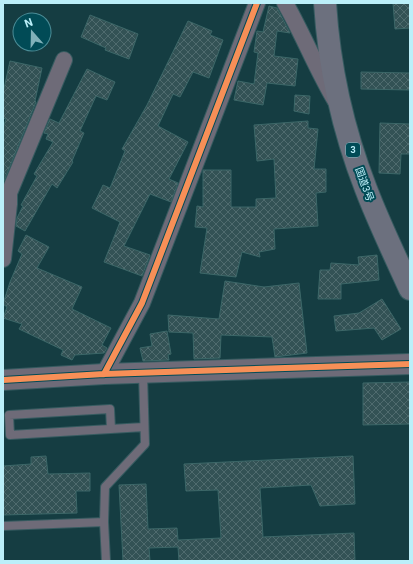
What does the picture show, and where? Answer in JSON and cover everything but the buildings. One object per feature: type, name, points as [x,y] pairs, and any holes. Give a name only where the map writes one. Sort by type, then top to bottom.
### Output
[{"type":"highway","name":"国道3号","points":[[325,3],[332,69],[341,110],[366,188],[410,289]]},
{"type":"street","points":[[104,374],[142,303],[257,3]]},
{"type":"street","points":[[284,3],[296,23],[318,72],[341,110]]},
{"type":"street","points":[[3,259],[6,203],[9,193],[64,60]]},
{"type":"street","points":[[3,380],[104,374],[142,374],[410,364]]},
{"type":"lane","points":[[106,561],[104,522],[106,487],[145,444],[142,374]]},
{"type":"lane","points":[[111,429],[110,410],[9,415],[10,435],[111,429],[144,427]]},
{"type":"lane","points":[[3,526],[104,522]]},
{"type":"cycle path","points":[[104,374],[142,303],[257,3]]},
{"type":"cycle path","points":[[3,380],[104,374],[410,364]]}]
